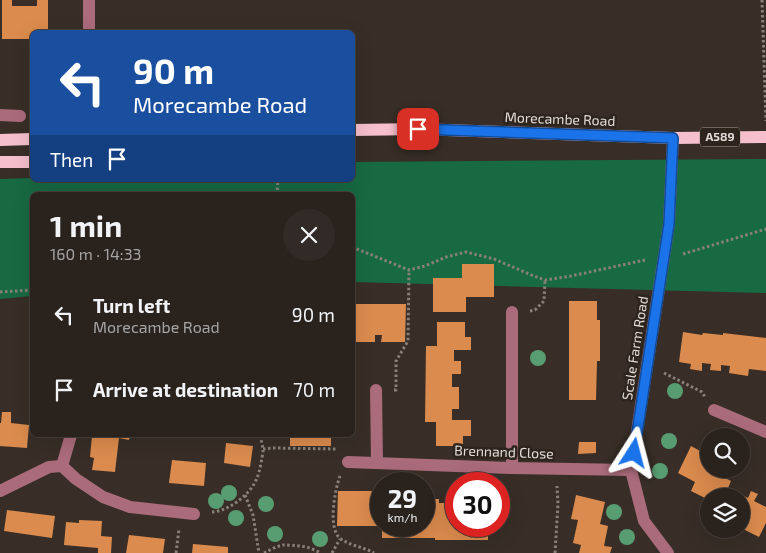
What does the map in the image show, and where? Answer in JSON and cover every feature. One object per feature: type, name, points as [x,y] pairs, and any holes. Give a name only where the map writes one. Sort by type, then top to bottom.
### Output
[{"type":"main road","name":"Morecambe Road","points":[[355,130],[418,129],[673,138],[766,136]]},
{"type":"main road","points":[[0,140],[30,139]]},
{"type":"main road","points":[[0,162],[30,162]]},
{"type":"street","points":[[89,0],[89,30]]},
{"type":"street","points":[[0,115],[20,116]]},
{"type":"street","name":"Scale Farm Road","points":[[668,553],[644,521],[631,470],[669,224],[673,138]]},
{"type":"street","points":[[512,312],[512,468]]},
{"type":"street","points":[[376,390],[377,463]]},
{"type":"street","points":[[714,410],[766,432]]},
{"type":"street","points":[[62,466],[70,437]]},
{"type":"street","name":"Brennand Close","points":[[348,462],[631,470]]},
{"type":"street","points":[[0,491],[49,467],[62,466],[76,479],[104,497],[130,507],[194,514]]},
{"type":"path","points":[[762,0],[766,136]]},
{"type":"path","points":[[679,256],[766,229]]},
{"type":"path","points":[[355,248],[409,270],[425,266],[446,256],[466,252],[494,259],[545,280],[648,260]]},
{"type":"path","points":[[376,390],[396,390],[396,362],[408,341],[409,270]]},
{"type":"path","points":[[512,312],[536,310],[544,301],[545,280]]},
{"type":"path","points":[[0,292],[30,290]]},
{"type":"path","points":[[646,369],[666,374],[702,392],[714,410]]},
{"type":"path","points":[[194,514],[217,512],[234,505],[245,496],[257,479],[263,449],[260,437]]},
{"type":"path","points":[[263,449],[340,449],[349,455],[335,494],[334,526],[336,534],[340,538],[374,553]]},
{"type":"path","points":[[554,553],[558,504],[557,469]]},
{"type":"path","points":[[245,496],[253,515],[259,553]]},
{"type":"path","points":[[176,553],[180,513]]},
{"type":"path","points":[[332,553],[340,538]]},
{"type":"path","points":[[264,553],[282,545],[299,546],[316,550],[320,553]]},
{"type":"green space","points":[[766,159],[766,293],[355,282],[355,192],[30,192],[30,296],[0,299],[0,179],[30,178],[30,182],[355,182],[355,162]]},
{"type":"building","points":[[2,0],[12,0],[12,6],[37,6],[37,0],[48,0],[48,30],[30,30],[30,39],[2,39]]},
{"type":"building","points":[[462,264],[494,264],[494,297],[466,297],[466,312],[433,312],[433,278],[462,278]]},
{"type":"building","points":[[569,301],[597,301],[597,320],[600,320],[600,361],[597,361],[596,400],[569,400]]},
{"type":"building","points":[[355,304],[406,304],[405,342],[381,342],[382,335],[375,335],[375,342],[355,342]]},
{"type":"building","points":[[437,322],[465,322],[465,337],[471,337],[471,350],[454,350],[454,361],[461,361],[461,374],[452,374],[452,387],[459,387],[459,409],[452,409],[452,420],[471,420],[471,436],[463,436],[463,446],[436,446],[436,422],[425,422],[426,346],[437,346]]},
{"type":"building","points":[[683,332],[702,335],[703,333],[723,335],[723,333],[766,338],[766,371],[749,369],[748,376],[729,373],[730,366],[721,365],[721,371],[710,370],[711,364],[702,363],[702,371],[690,369],[691,364],[679,362]]},
{"type":"building","points":[[2,412],[11,412],[11,423],[29,425],[27,448],[0,446]]},
{"type":"building","points":[[92,437],[130,437],[129,440],[119,438],[115,472],[92,470],[94,458],[90,457]]},
{"type":"building","points":[[290,437],[331,437],[331,446],[290,446]]},
{"type":"building","points":[[579,442],[596,442],[596,453],[578,454]]},
{"type":"building","points":[[226,443],[253,446],[250,467],[224,463]]},
{"type":"building","points":[[691,446],[700,451],[700,478],[725,478],[731,481],[728,488],[700,488],[700,496],[691,491],[695,482],[678,473]]},
{"type":"building","points":[[172,460],[206,463],[204,486],[169,483]]},
{"type":"building","points":[[338,491],[370,491],[370,526],[337,526]]},
{"type":"building","points":[[751,491],[758,494],[754,501],[766,507],[766,523],[759,537],[750,532]]},
{"type":"building","points":[[576,495],[605,502],[600,524],[608,526],[604,546],[612,547],[610,553],[579,553],[581,545],[573,543],[578,520],[571,519]]},
{"type":"building","points":[[435,499],[439,499],[439,503],[445,503],[445,537],[488,537],[488,540],[435,540],[435,538],[382,538],[435,537]]},
{"type":"building","points":[[7,510],[55,516],[52,538],[4,531]]},
{"type":"building","points":[[79,520],[102,521],[101,536],[112,537],[111,553],[98,553],[98,548],[64,545],[66,522],[79,523]]},
{"type":"building","points":[[129,535],[165,539],[163,553],[126,553]]},
{"type":"building","points":[[193,544],[228,547],[228,553],[192,553]]},
{"type":"route","points":[[418,129],[673,138],[669,224],[634,453]]}]
